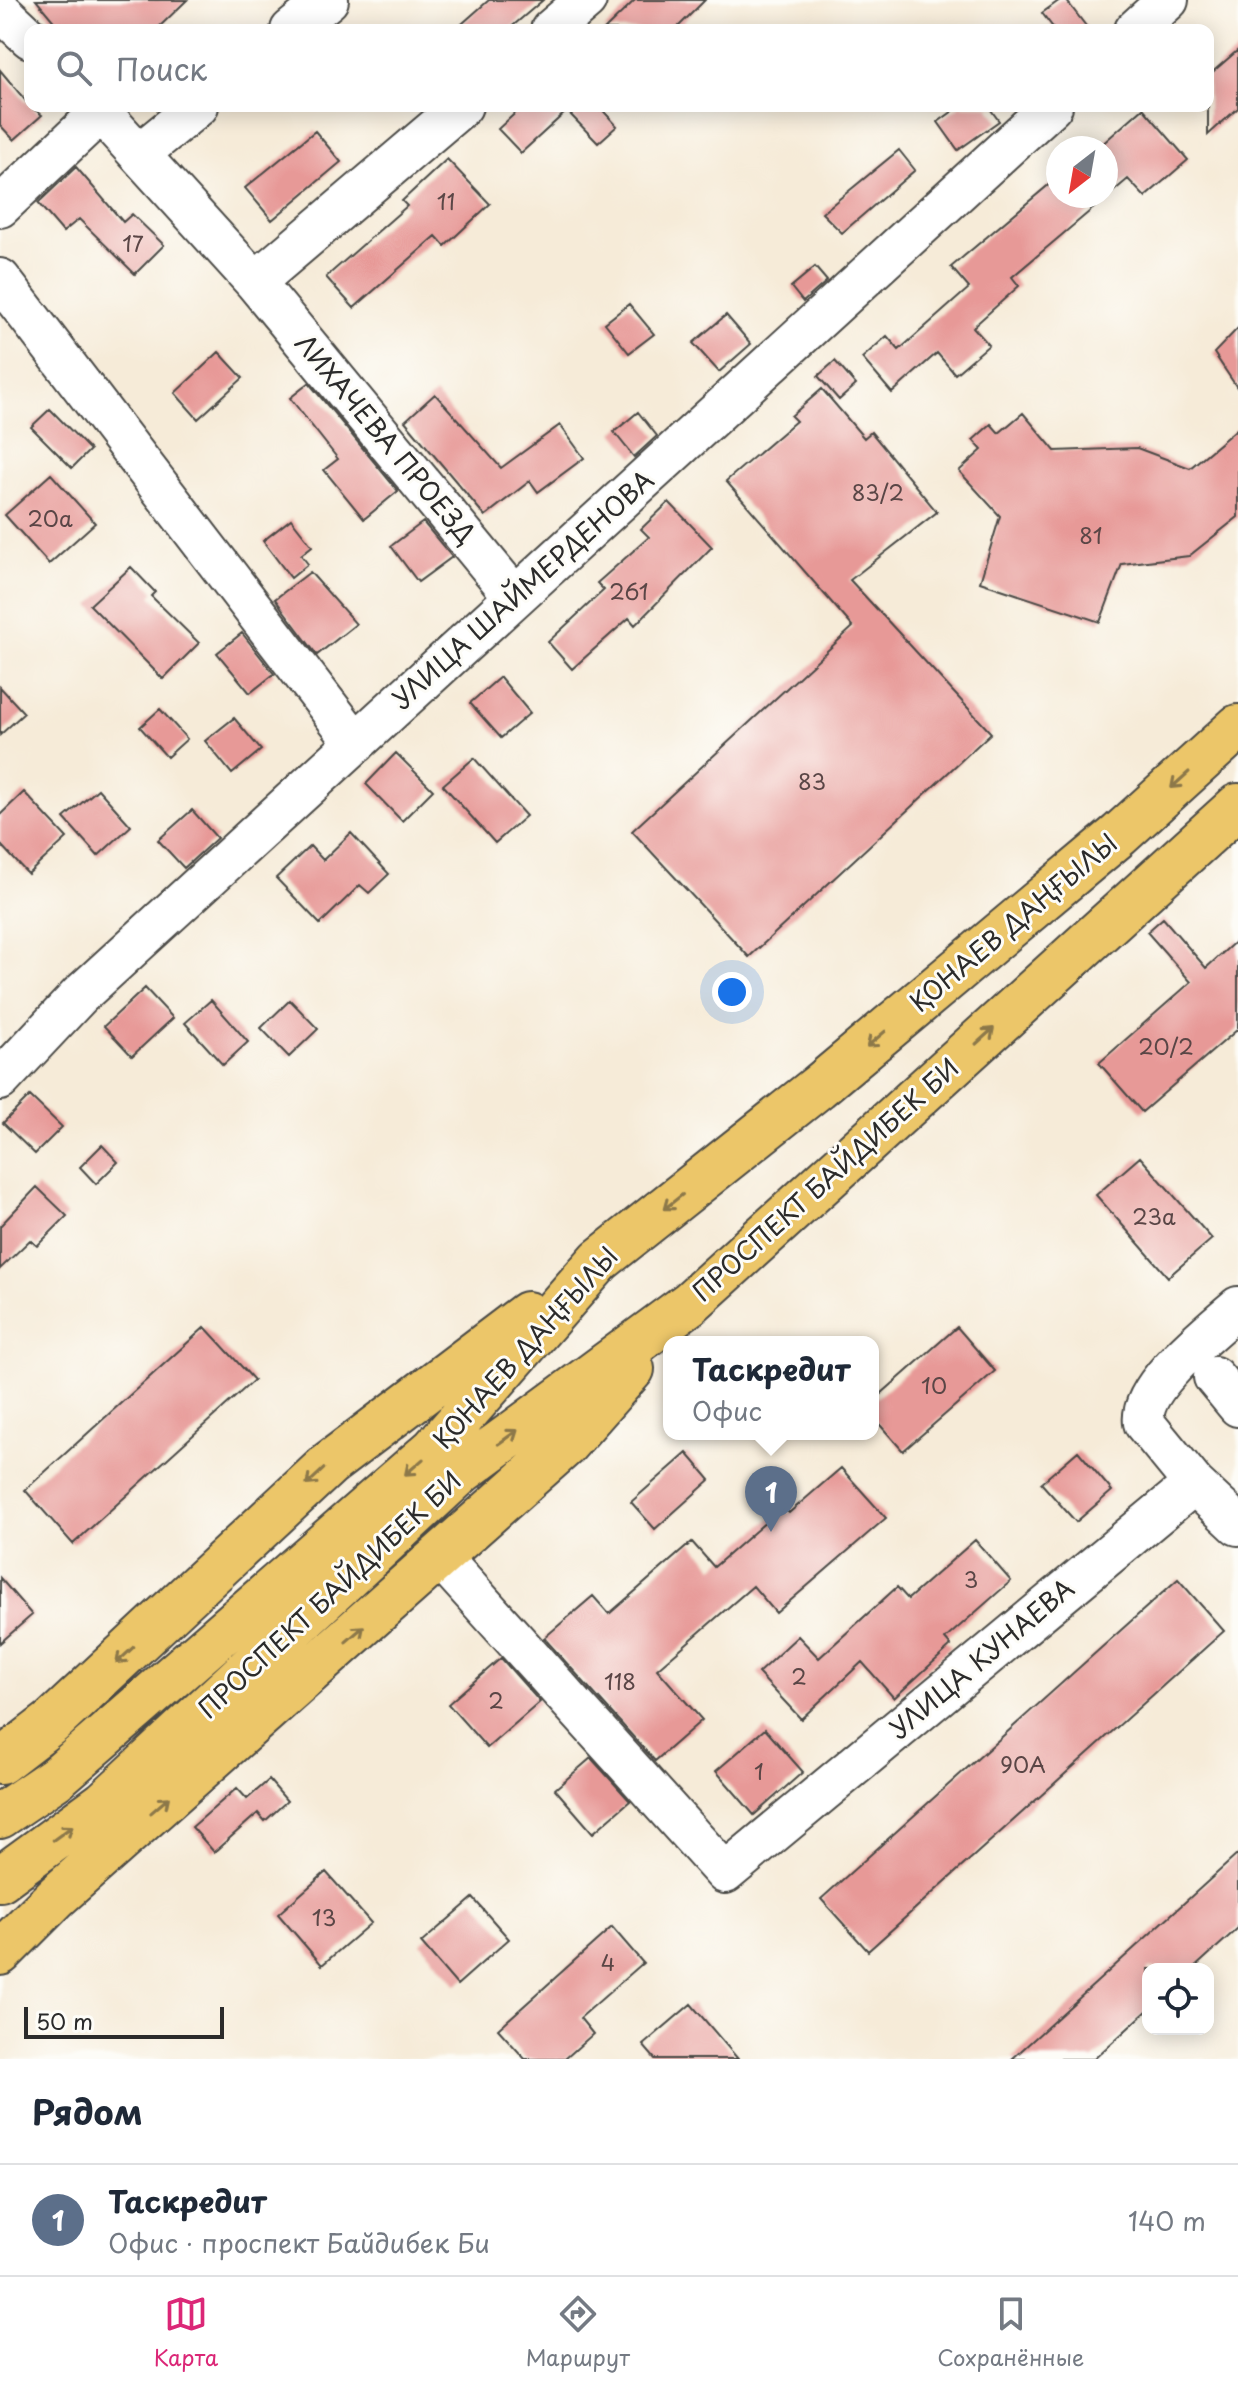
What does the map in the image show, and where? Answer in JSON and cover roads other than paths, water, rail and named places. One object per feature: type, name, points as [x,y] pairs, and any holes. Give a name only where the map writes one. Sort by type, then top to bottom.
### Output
[{"type":"main road","name":"ҚОНАЕВ ДАҢҒЫЛЫ","points":[[0,1816],[56,1778],[434,1449],[600,1260],[842,1067],[1119,835],[1238,727]]},
{"type":"main road","name":"ПРОСПЕКТ БАЙДИБЕК БИ","points":[[0,1879],[104,1803],[462,1471],[690,1303],[1238,806]]},
{"type":"main road","points":[[0,1762],[72,1704],[330,1463],[600,1260]]},
{"type":"main road","points":[[0,1953],[57,1896],[565,1445],[690,1303]]},
{"type":"street","points":[[298,24],[328,0]]},
{"type":"street","points":[[558,24],[586,0]]},
{"type":"street","points":[[1142,24],[1168,0]]},
{"type":"street","points":[[0,10],[24,32]]},
{"type":"street","points":[[0,207],[95,112]]},
{"type":"street","name":"ЛИХАЧЕВА ПРОЕЗД","points":[[101,112],[255,282],[515,597]]},
{"type":"street","points":[[139,154],[191,112]]},
{"type":"street","points":[[255,282],[455,112]]},
{"type":"street","name":"УЛИЦА ШАЙМЕРДЕНОВА","points":[[0,1080],[80,995],[1045,112]]},
{"type":"street","points":[[0,279],[356,743]]},
{"type":"street","points":[[1238,1307],[1193,1347],[1147,1397],[1142,1411],[1144,1423],[1194,1484],[1238,1525]]},
{"type":"street","name":"УЛИЦА КУНАЕВА","points":[[441,1558],[725,1873],[1194,1484]]},
{"type":"place","name":"Таскредит","points":[[771,1532]]}]
